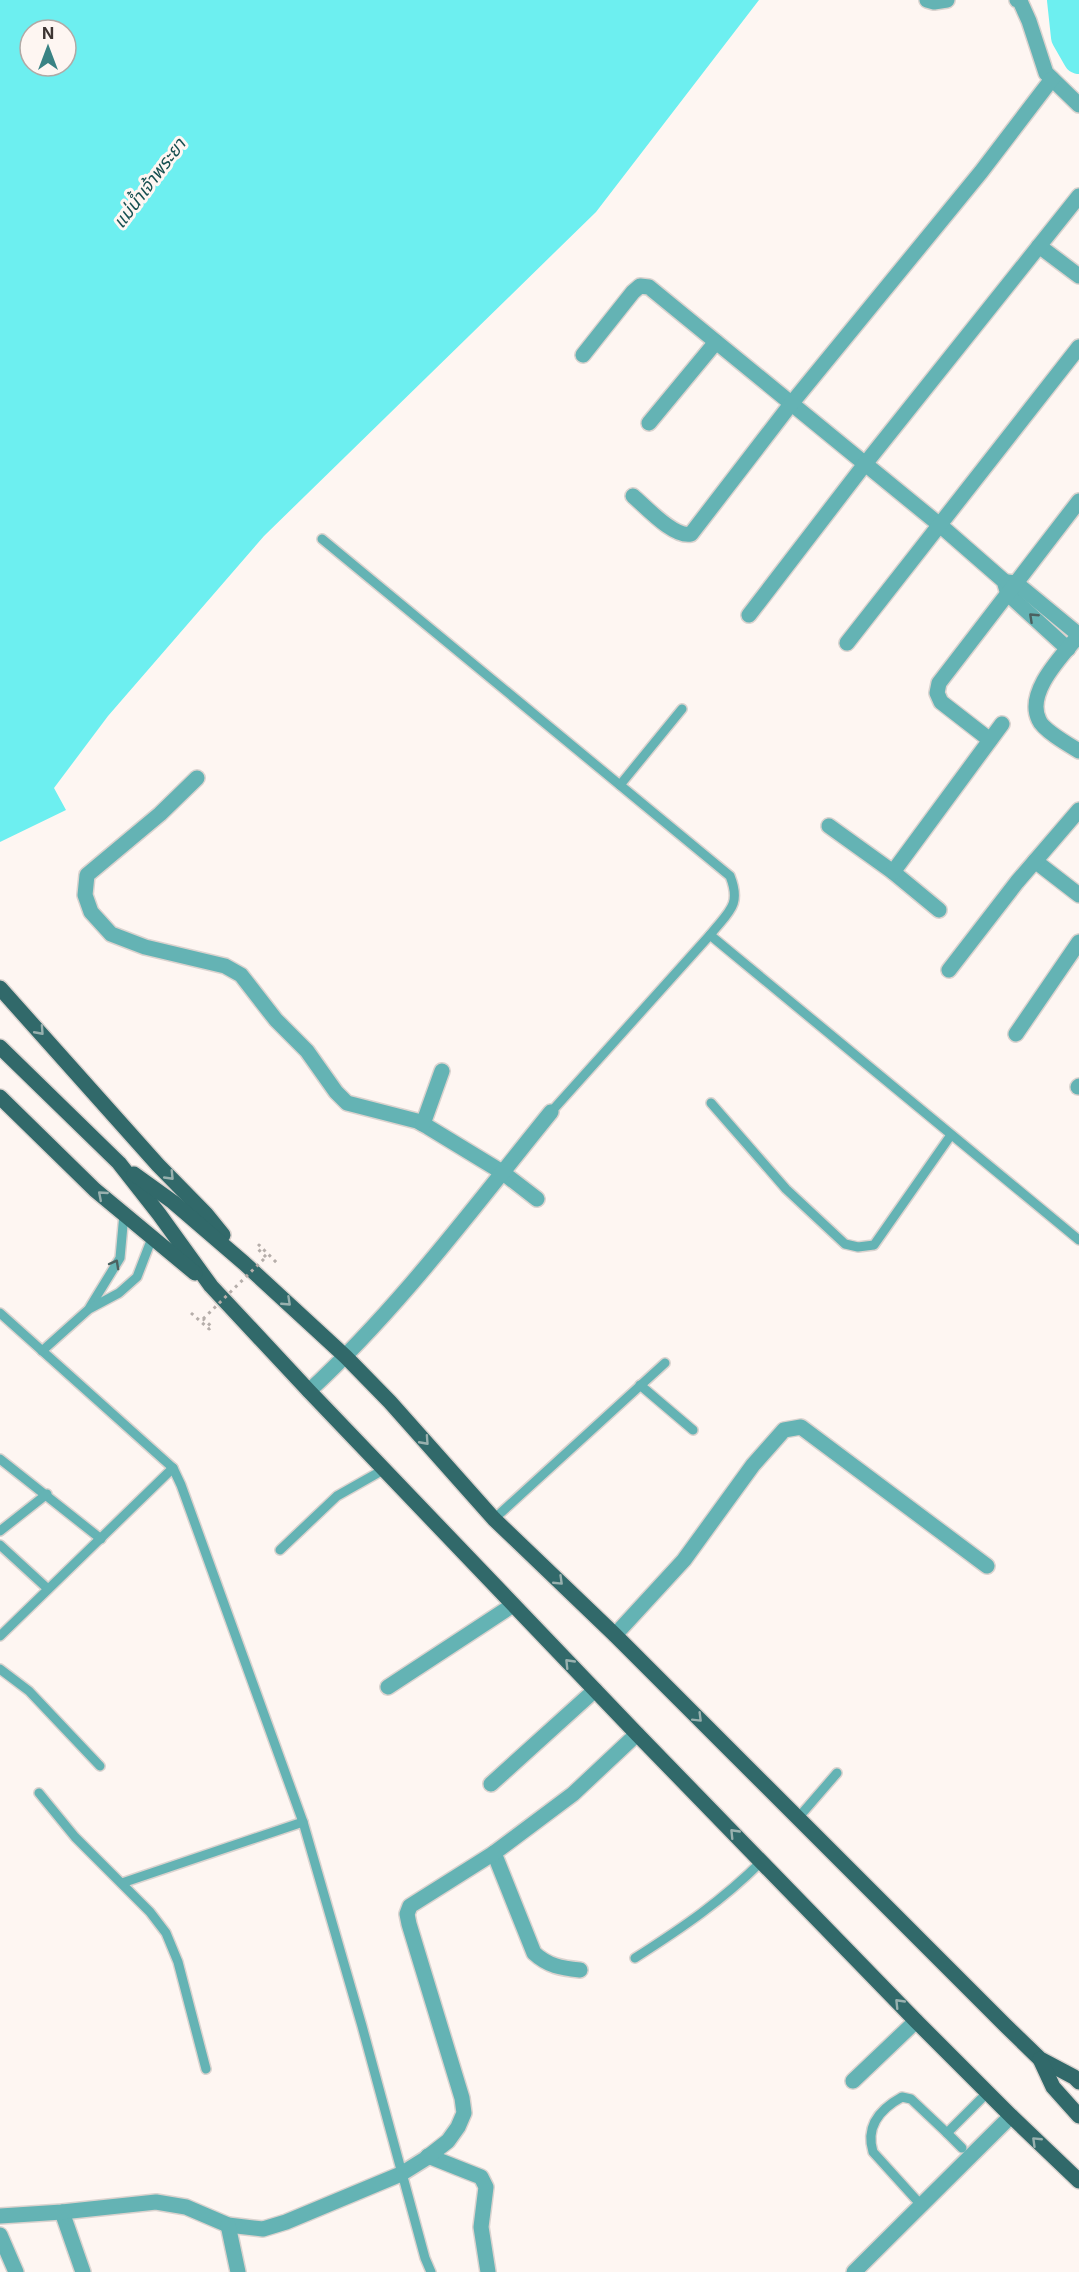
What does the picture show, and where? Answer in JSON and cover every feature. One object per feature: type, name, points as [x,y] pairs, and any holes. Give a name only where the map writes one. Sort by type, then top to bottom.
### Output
[{"type":"main road","points":[[0,988],[158,1165],[206,1214],[244,1263]]},
{"type":"main road","points":[[0,1047],[119,1163],[211,1286],[383,1470],[916,2021],[1079,2181]]},
{"type":"main road","points":[[0,1097],[51,1148],[124,1214],[211,1286]]},
{"type":"main road","points":[[119,1163],[173,1202],[244,1263],[346,1357],[398,1411],[494,1519],[615,1635],[1040,2059],[1079,2082]]},
{"type":"main road","points":[[1040,2059],[1053,2087],[1079,2115]]},
{"type":"street","points":[[927,0],[934,2],[947,0]]},
{"type":"street","points":[[1017,0],[1020,1],[1029,21],[1046,73],[1079,105]]},
{"type":"street","points":[[633,496],[674,531],[686,535],[691,534],[791,404],[981,172],[1052,79]]},
{"type":"street","points":[[749,615],[865,464],[1079,196]]},
{"type":"street","points":[[1039,246],[1079,276]]},
{"type":"street","points":[[583,355],[633,292],[640,286],[649,287],[941,526],[1009,586],[1068,649]]},
{"type":"street","points":[[649,423],[716,342]]},
{"type":"street","points":[[847,643],[941,526],[1079,347]]},
{"type":"street","points":[[990,740],[941,702],[937,693],[939,683],[1009,586],[1079,501]]},
{"type":"street","points":[[1009,586],[1079,635],[1041,684],[1035,706],[1039,721],[1079,752]]},
{"type":"street","points":[[893,872],[1002,724]]},
{"type":"street","points":[[197,777],[160,814],[87,875],[85,895],[90,912],[111,934],[144,947],[225,966],[242,975],[276,1020],[307,1051],[336,1092],[347,1103],[423,1124],[502,1172],[537,1199]]},
{"type":"street","points":[[950,970],[1035,861],[1079,810]]},
{"type":"street","points":[[830,826],[893,872],[939,910]]},
{"type":"street","points":[[1035,861],[1079,895]]},
{"type":"street","points":[[1016,1034],[1079,942]]},
{"type":"street","points":[[423,1124],[442,1071]]},
{"type":"street","points":[[309,1391],[346,1357],[419,1277],[551,1112]]},
{"type":"street","points":[[615,1635],[684,1560],[753,1465],[784,1430],[794,1427],[801,1427],[987,1566]]},
{"type":"street","points":[[388,1687],[513,1605]]},
{"type":"street","points":[[491,1784],[595,1689]]},
{"type":"street","points":[[0,2216],[156,2202],[186,2207],[228,2225],[263,2229],[286,2222],[401,2170],[428,2156],[448,2141],[464,2113],[450,2056],[430,1999],[407,1914],[410,1906],[494,1853],[573,1794],[637,1734]]},
{"type":"street","points":[[494,1853],[534,1953],[543,1962],[551,1965],[580,1970]]},
{"type":"street","points":[[853,2082],[916,2021]]},
{"type":"street","points":[[863,2269],[921,2205],[1011,2116]]},
{"type":"street","points":[[428,2156],[481,2177],[486,2187],[481,2227],[488,2272]]},
{"type":"street","points":[[62,2212],[83,2272]]},
{"type":"street","points":[[228,2225],[238,2272]]},
{"type":"street","points":[[0,2235],[16,2272]]},
{"type":"lane","points":[[322,539],[730,876],[735,890],[734,904],[710,935],[551,1112]]},
{"type":"lane","points":[[620,785],[682,709]]},
{"type":"lane","points":[[710,935],[1079,1240]]},
{"type":"lane","points":[[711,1103],[786,1189],[845,1244],[858,1247],[874,1245],[951,1135]]},
{"type":"lane","points":[[89,1309],[120,1258],[124,1214]]},
{"type":"lane","points":[[42,1351],[89,1309],[119,1293],[137,1277],[152,1238]]},
{"type":"lane","points":[[1,1315],[173,1468],[182,1485],[303,1822],[362,2026],[425,2258],[431,2272]]},
{"type":"lane","points":[[494,1519],[665,1363]]},
{"type":"lane","points":[[640,1385],[693,1430]]},
{"type":"lane","points":[[0,1459],[101,1539]]},
{"type":"lane","points":[[0,1636],[173,1468]]},
{"type":"lane","points":[[280,1550],[337,1496],[383,1470]]},
{"type":"lane","points":[[0,1531],[47,1494]]},
{"type":"lane","points":[[0,1545],[48,1589]]},
{"type":"lane","points":[[0,1669],[29,1691],[100,1766]]},
{"type":"lane","points":[[798,1818],[837,1773]]},
{"type":"lane","points":[[39,1793],[75,1837],[150,1912],[166,1933],[178,1962],[207,2069]]},
{"type":"lane","points":[[122,1883],[303,1822]]},
{"type":"lane","points":[[635,1958],[698,1917],[762,1862]]},
{"type":"lane","points":[[947,2133],[988,2092]]},
{"type":"lane","points":[[921,2205],[873,2152],[869,2140],[870,2130],[881,2112],[902,2097],[911,2099],[962,2148]]},
{"type":"path","points":[[191,1313],[209,1329],[212,1327],[203,1319],[266,1257],[257,1248],[259,1245],[277,1263]]},
{"type":"water","name":"แม่น้ำเจ้าพระยา","points":[[0,0],[759,0],[596,212],[264,536],[108,716],[54,788],[66,810],[0,842]]},
{"type":"waterway","points":[[1063,0],[1067,37],[1079,58]]}]
